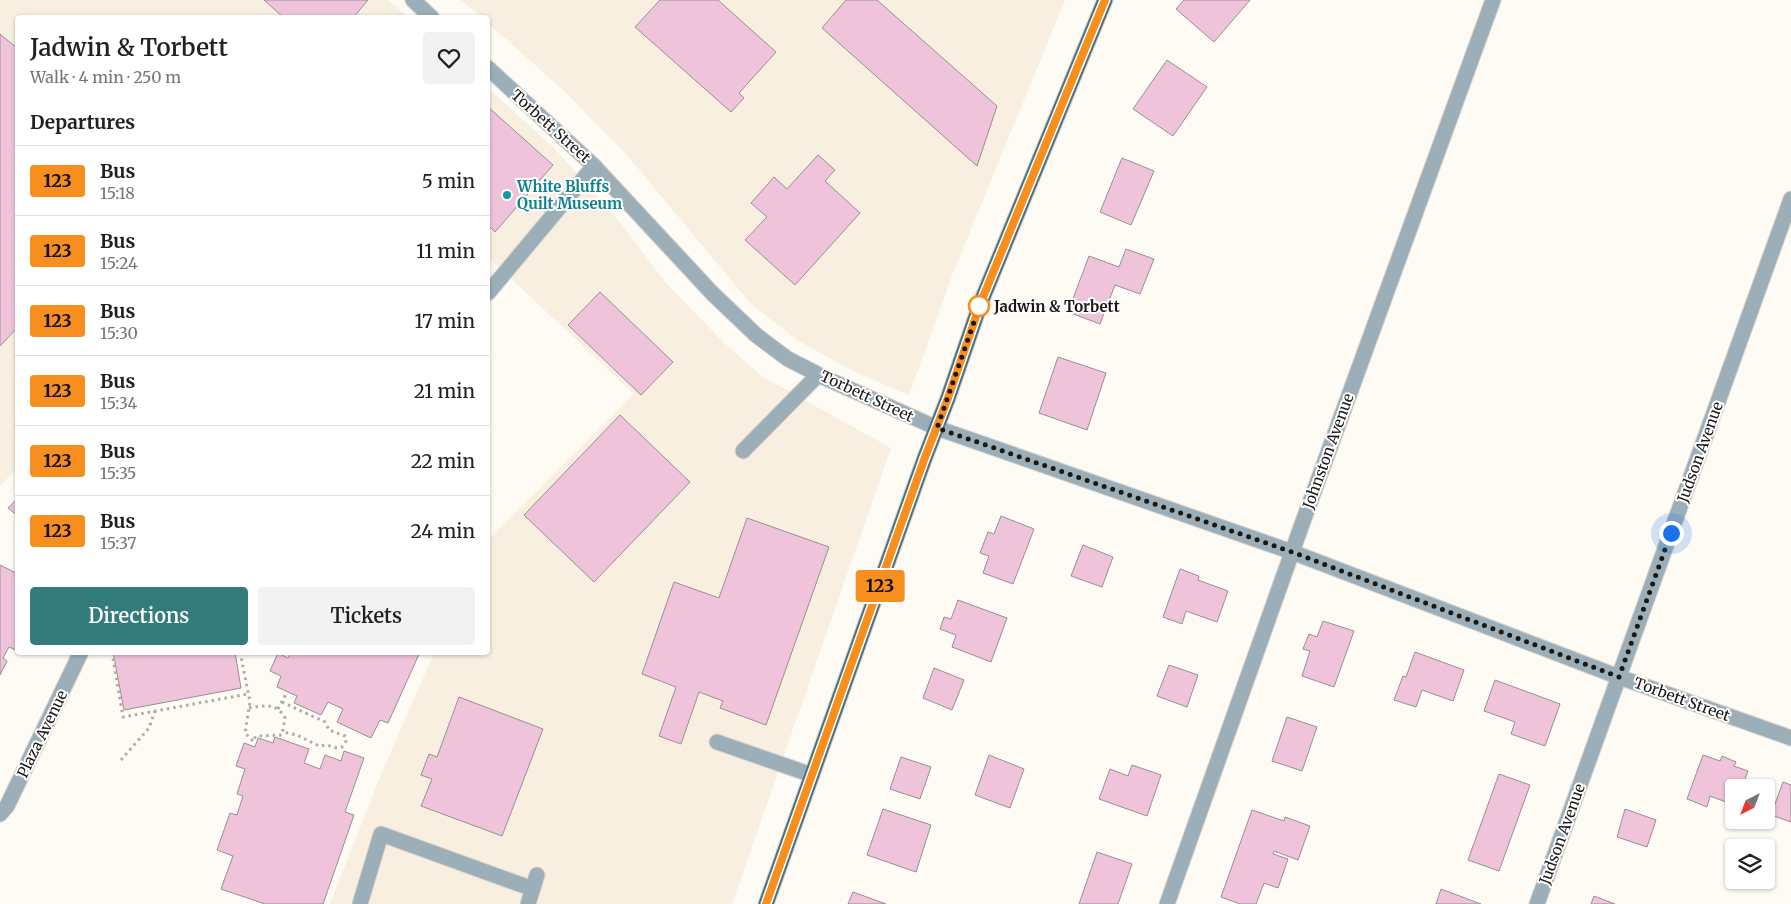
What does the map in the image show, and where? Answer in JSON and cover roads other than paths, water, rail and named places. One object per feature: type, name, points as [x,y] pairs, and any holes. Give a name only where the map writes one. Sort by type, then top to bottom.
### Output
[{"type":"main road","points":[[766,904],[981,302],[1106,0]]},
{"type":"street","points":[[413,0],[429,15]]},
{"type":"street","name":"Johnston Avenue","points":[[1167,904],[1292,552],[1493,0]]},
{"type":"street","name":"Torbett Street","points":[[490,70],[594,166],[712,293],[756,335],[788,359],[937,428],[1292,552],[1619,677],[1791,738]]},
{"type":"street","points":[[490,291],[594,166]]},
{"type":"street","name":"Judson Avenue","points":[[1537,904],[1791,198]]},
{"type":"street","points":[[743,451],[818,374]]},
{"type":"street","name":"Plaza Avenue","points":[[0,814],[7,806],[81,655]]},
{"type":"street","points":[[716,742],[812,775]]},
{"type":"street","points":[[360,904],[381,834],[535,882],[528,904]]},
{"type":"place","name":"White Bluffs Quilt Museum","points":[[507,195]]},
{"type":"place","name":"Jadwin & Torbett","points":[[979,306]]}]
